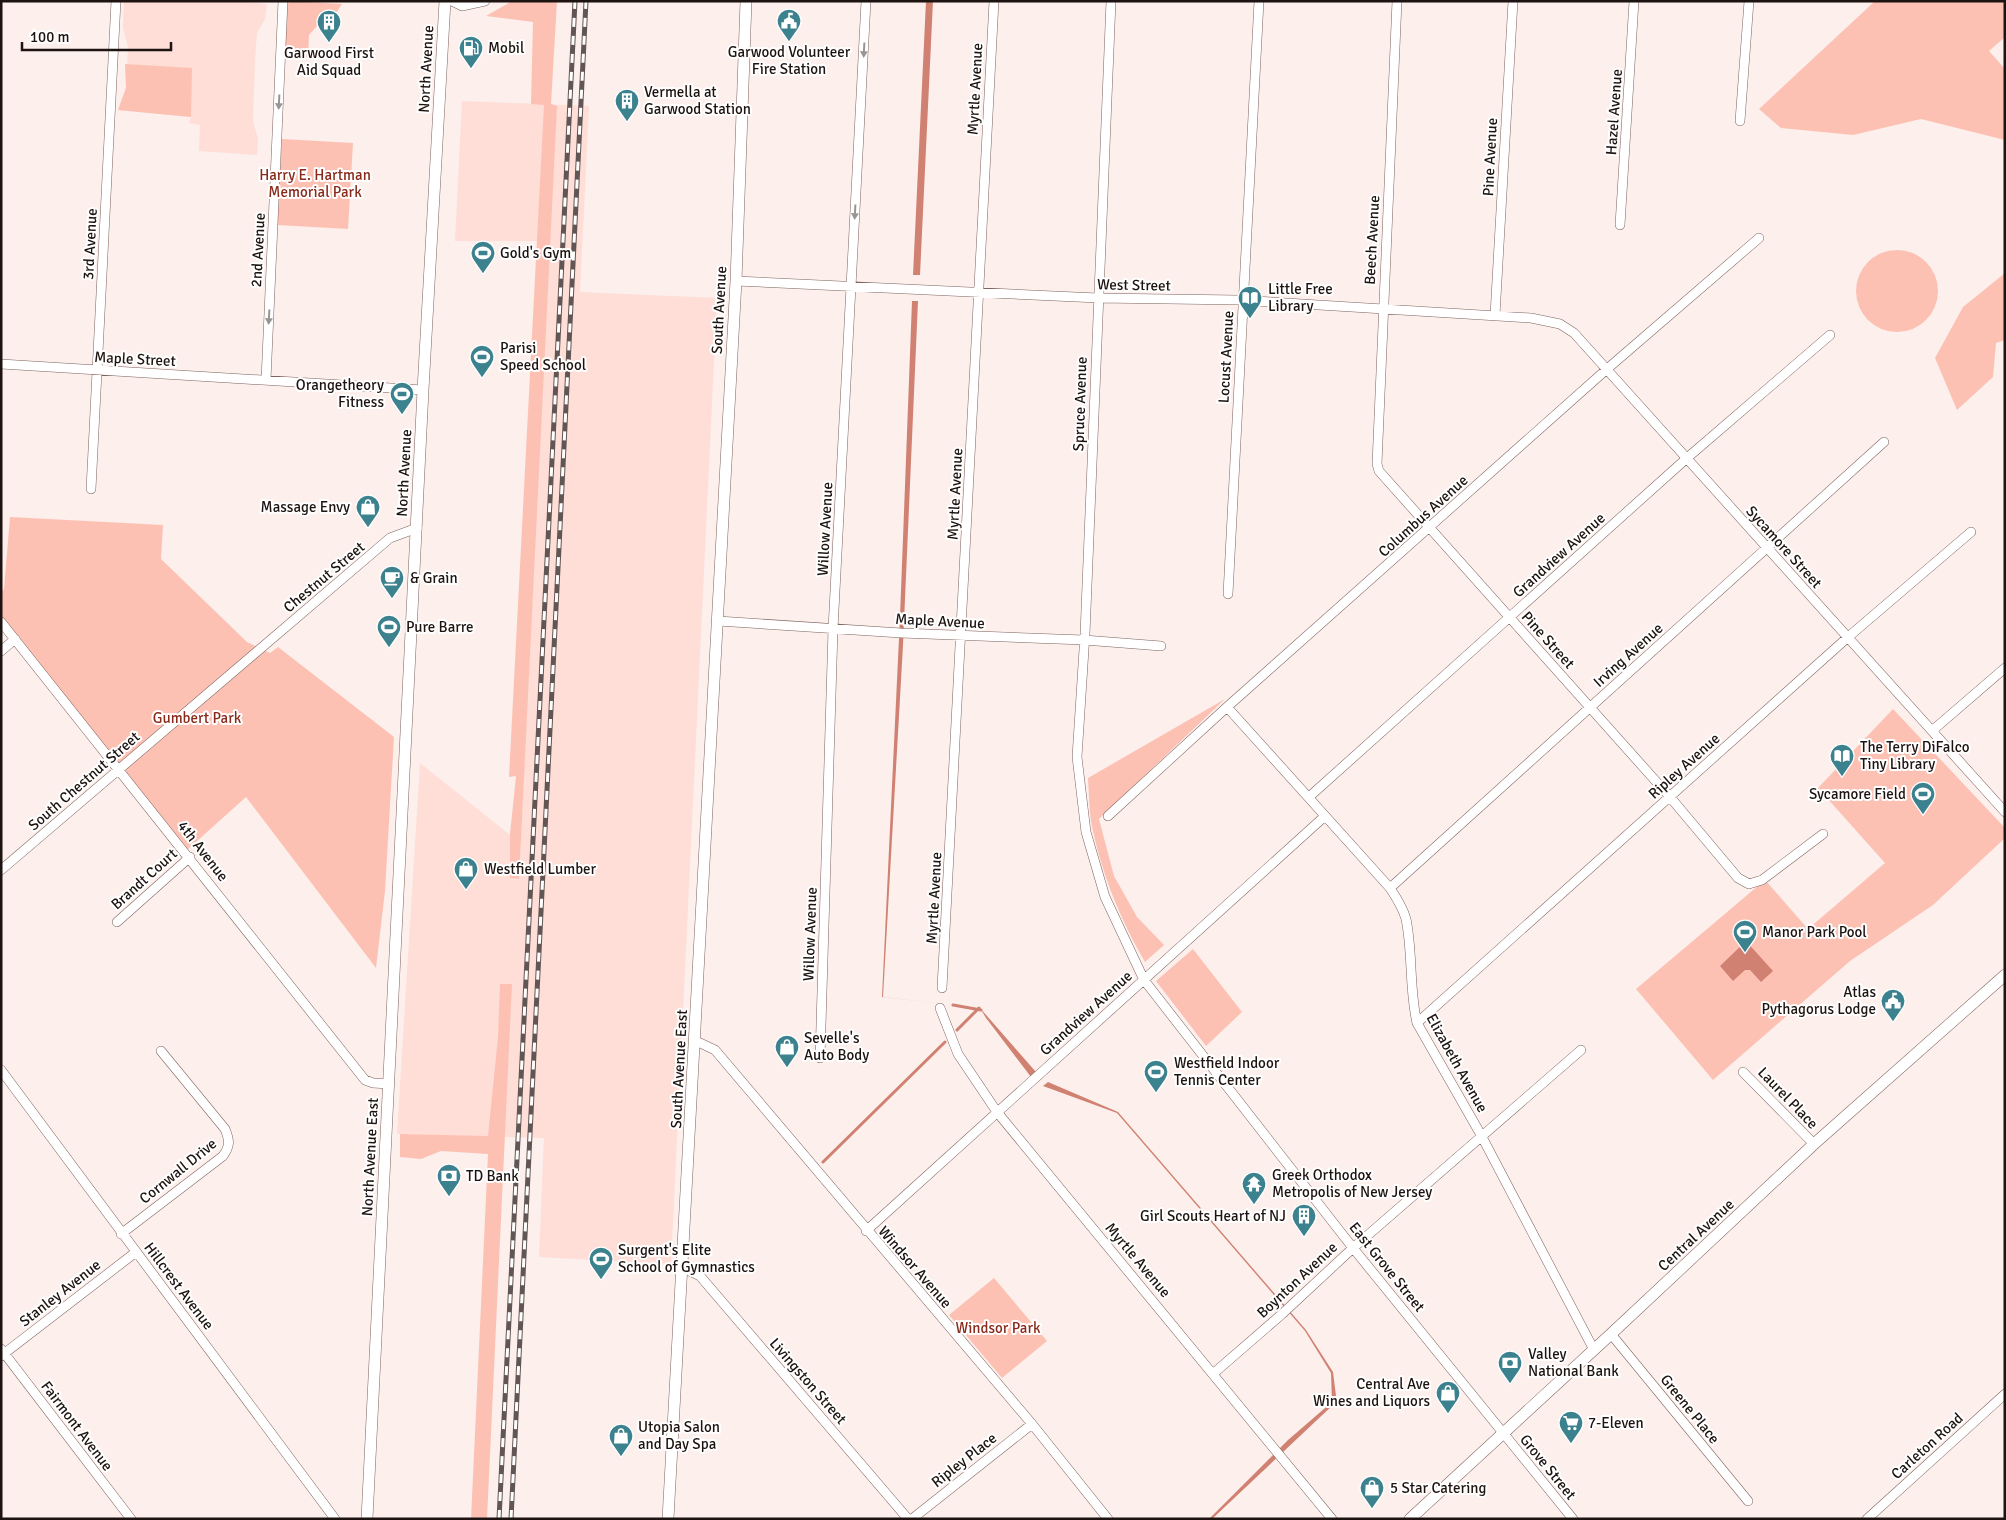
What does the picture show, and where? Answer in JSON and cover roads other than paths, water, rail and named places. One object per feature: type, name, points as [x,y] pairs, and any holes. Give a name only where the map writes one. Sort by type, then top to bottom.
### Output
[{"type":"main road","name":"North Avenue","points":[[403,798],[445,1]]},
{"type":"main road","name":"South Avenue","points":[[718,621],[736,281],[746,1]]},
{"type":"main road","name":"South Avenue East","points":[[668,1519],[718,621]]},
{"type":"main road","name":"North Avenue East","points":[[367,1519],[403,798]]},
{"type":"main road","name":"Central Avenue","points":[[1410,1519],[1814,1144],[2005,975]]},
{"type":"street","name":"3rd Avenue","points":[[92,489],[116,1]]},
{"type":"street","name":"2nd Avenue","points":[[266,380],[283,1]]},
{"type":"street","points":[[452,1],[462,6],[485,1]]},
{"type":"street","name":"Willow Avenue","points":[[820,1058],[833,629],[866,1]]},
{"type":"street","name":"Myrtle Avenue","points":[[942,988],[994,1]]},
{"type":"street","name":"Spruce Avenue","points":[[1084,806],[1077,757],[1084,640],[1111,1]]},
{"type":"street","name":"Locust Avenue","points":[[1228,594],[1259,1]]},
{"type":"street","name":"Beech Avenue","points":[[1385,478],[1379,471],[1377,464],[1398,1]]},
{"type":"street","name":"Pine Avenue","points":[[1495,315],[1513,1]]},
{"type":"street","name":"Hazel Avenue","points":[[1620,225],[1634,1]]},
{"type":"street","points":[[1740,121],[1749,1]]},
{"type":"street","name":"Columbus Avenue","points":[[1108,816],[1227,707],[1430,528],[1606,369],[1759,238]]},
{"type":"street","name":"West Street","points":[[736,281],[1098,298],[1243,300],[1532,318]]},
{"type":"street","name":"Sycamore Street","points":[[1532,318],[1568,328],[2005,812]]},
{"type":"street","name":"Grandview Avenue","points":[[1308,797],[1687,458],[1830,335]]},
{"type":"street","name":"Maple Street","points":[[1,364],[266,380]]},
{"type":"street","points":[[266,380],[423,390]]},
{"type":"street","name":"Irving Avenue","points":[[1390,888],[1884,442]]},
{"type":"street","name":"Pine Street","points":[[1385,478],[1670,797]]},
{"type":"street","name":"Chestnut Street","points":[[253,655],[390,538],[417,528]]},
{"type":"street","name":"Ripley Avenue","points":[[1417,1023],[1847,638],[1971,532]]},
{"type":"street","name":"Maple Avenue","points":[[718,621],[962,636],[1084,640],[1160,646]]},
{"type":"street","name":"4th Avenue","points":[[1,622],[120,768],[366,1080],[373,1083],[389,1084]]},
{"type":"street","points":[[1,652],[15,639]]},
{"type":"street","name":"South Chestnut Street","points":[[1,870],[253,655]]},
{"type":"street","points":[[1932,730],[2005,668]]},
{"type":"street","name":"Elizabeth Avenue","points":[[1227,707],[1390,888],[1406,918],[1412,1005],[1417,1023],[1481,1135],[1594,1350]]},
{"type":"street","points":[[1670,797],[1738,878],[1749,884],[1762,880],[1823,834]]},
{"type":"street","name":"East Grove Street","points":[[1084,806],[1086,832],[1105,897],[1144,980],[1353,1248],[1502,1433]]},
{"type":"street","name":"Grandview Avenue","points":[[866,1231],[1325,816]]},
{"type":"street","name":"Brandt Court","points":[[117,922],[190,857]]},
{"type":"street","name":"Myrtle Avenue","points":[[940,1008],[958,1054],[997,1112],[1214,1373],[1332,1519]]},
{"type":"street","name":"Windsor Avenue","points":[[696,1041],[708,1045],[715,1050],[866,1231],[1032,1424],[1108,1519]]},
{"type":"street","name":"Boynton Avenue","points":[[1214,1373],[1481,1135],[1581,1050]]},
{"type":"street","name":"Cornwall Drive","points":[[122,1234],[223,1156],[229,1147],[229,1138],[225,1129],[161,1051]]},
{"type":"street","name":"Hillcrest Avenue","points":[[1,1070],[334,1519]]},
{"type":"street","name":"Laurel Place","points":[[1743,1072],[1814,1144]]},
{"type":"street","name":"Stanley Avenue","points":[[2,1353],[136,1252]]},
{"type":"street","name":"Livingston Street","points":[[683,1268],[700,1276],[908,1519]]},
{"type":"street","name":"Greene Place","points":[[1611,1334],[1748,1501]]},
{"type":"street","name":"Fairmont Avenue","points":[[2,1353],[131,1519]]},
{"type":"street","name":"Carleton Road","points":[[1867,1519],[2005,1394]]},
{"type":"street","name":"Ripley Place","points":[[912,1519],[1032,1424]]},
{"type":"street","name":"Grove Street","points":[[1502,1433],[1573,1519]]},
{"type":"waterway","points":[[953,1005],[981,1010]]},
{"type":"waterway","points":[[957,1030],[979,1008]]},
{"type":"waterway","points":[[823,1162],[945,1042]]},
{"type":"railway","points":[[499,1519],[575,1]]},
{"type":"railway","points":[[511,1519],[586,1]]},
{"type":"place","name":"Garwood Volunteer Fire Station","points":[[789,42]]},
{"type":"place","name":"Garwood First Aid Squad","points":[[329,43]]},
{"type":"place","name":"Mobil","points":[[471,69]]},
{"type":"place","name":"Vermella at Garwood Station","points":[[627,122]]},
{"type":"place","name":"Gold's Gym","points":[[483,274]]},
{"type":"place","name":"Little Free Library","points":[[1250,319]]},
{"type":"place","name":"Parisi Speed School","points":[[482,378]]},
{"type":"place","name":"Orangetheory Fitness","points":[[402,415]]},
{"type":"place","name":"Massage Envy","points":[[368,528]]},
{"type":"place","name":"& Grain","points":[[392,599]]},
{"type":"place","name":"Pure Barre","points":[[389,648]]},
{"type":"place","name":"The Terry DiFalco Tiny Library","points":[[1842,777]]},
{"type":"place","name":"Sycamore Field","points":[[1923,815]]},
{"type":"place","name":"Westfield Lumber","points":[[466,890]]},
{"type":"place","name":"Manor Park Pool","points":[[1745,953]]},
{"type":"place","name":"Atlas Pythagorus Lodge","points":[[1893,1022]]},
{"type":"place","name":"Sevelle's Auto Body","points":[[787,1068]]},
{"type":"place","name":"Westfield Indoor Tennis Center","points":[[1156,1093]]},
{"type":"place","name":"TD Bank","points":[[449,1197]]},
{"type":"place","name":"Greek Orthodox Metropolis of New Jersey","points":[[1254,1205]]},
{"type":"place","name":"Girl Scouts Heart of NJ","points":[[1304,1237]]},
{"type":"place","name":"Surgent's Elite School of Gymnastics","points":[[601,1280]]},
{"type":"place","name":"Valley National Bank","points":[[1510,1384]]},
{"type":"place","name":"Central Ave Wines and Liquors","points":[[1448,1414]]},
{"type":"place","name":"7-Eleven","points":[[1571,1444]]},
{"type":"place","name":"Utopia Salon and Day Spa","points":[[621,1457]]},
{"type":"place","name":"5 Star Catering","points":[[1372,1509]]},
{"type":"park label","name":"Harry E. Hartman Memorial Park","points":[[315,184]]},
{"type":"park label","name":"Gumbert Park","points":[[197,718]]},
{"type":"park label","name":"Windsor Park","points":[[998,1328]]}]
